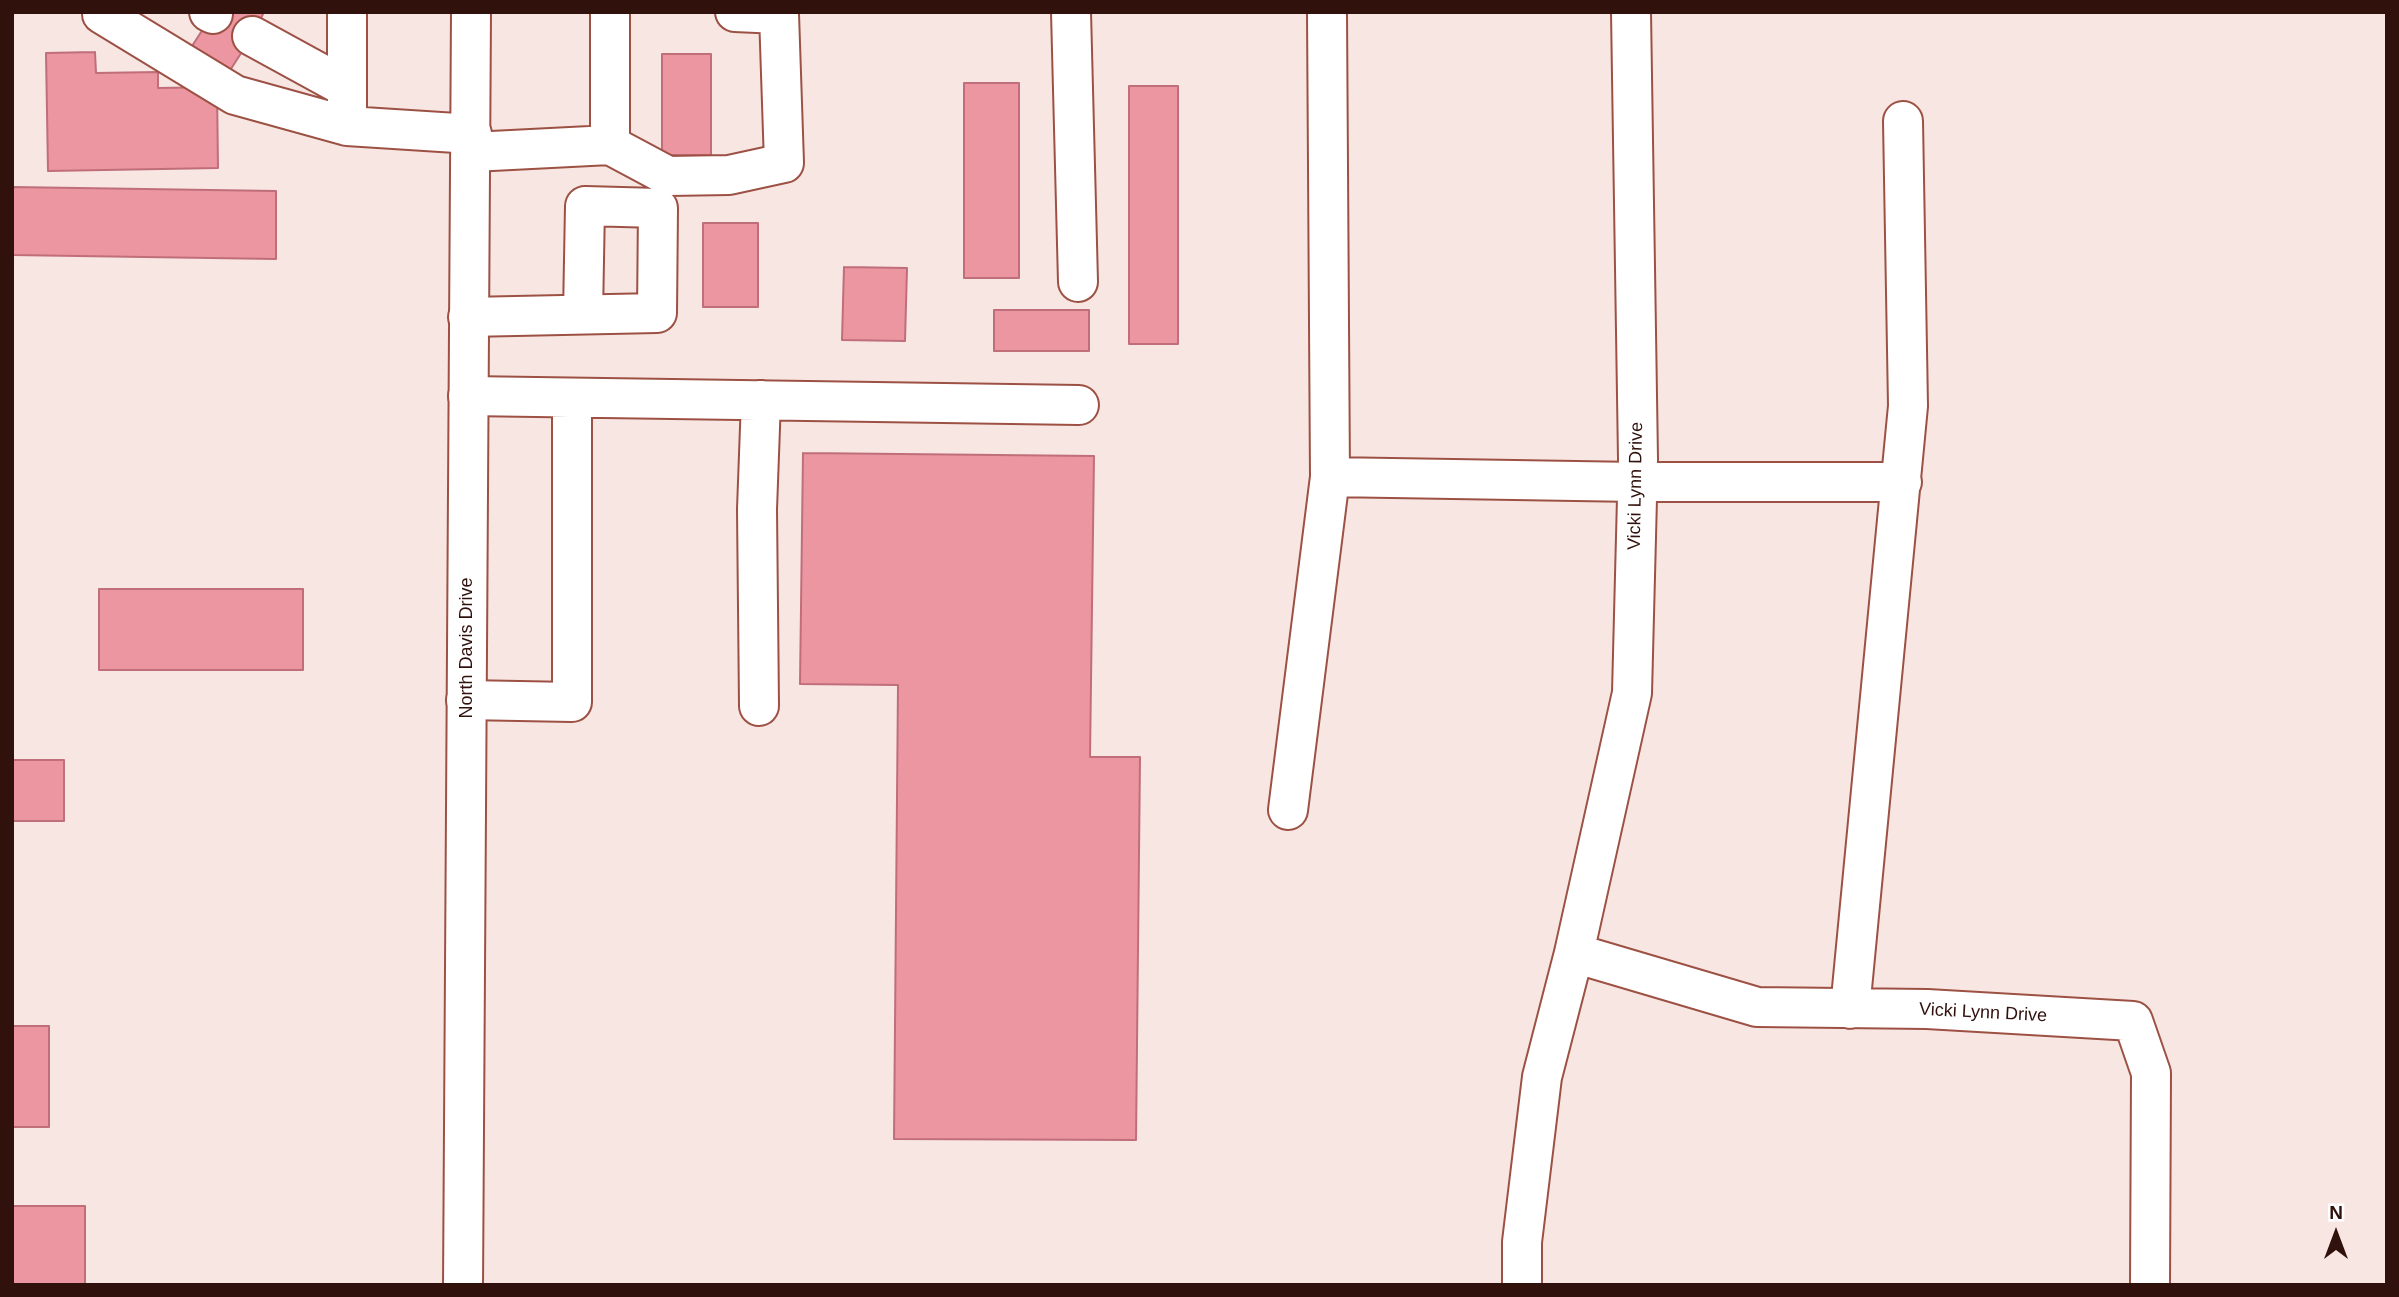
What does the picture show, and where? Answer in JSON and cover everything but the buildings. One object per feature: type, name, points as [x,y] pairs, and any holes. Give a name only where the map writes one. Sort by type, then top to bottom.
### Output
[{"type":"street","points":[[102,12],[102,15],[235,95],[347,126],[472,143],[610,145],[668,176],[729,175],[784,163],[779,15],[735,12]]},
{"type":"street","points":[[347,12],[347,126]]},
{"type":"street","name":"North Davis Drive","points":[[463,1285],[471,12]]},
{"type":"street","points":[[610,12],[610,145]]},
{"type":"street","points":[[1071,12],[1078,282]]},
{"type":"street","points":[[1288,810],[1330,477],[1327,12]]},
{"type":"street","name":"Vicki Lynn Drive","points":[[1522,1285],[1522,1242],[1542,1077],[1574,953],[1632,693],[1637,482],[1631,12]]},
{"type":"street","points":[[252,36],[347,88]]},
{"type":"street","points":[[1850,1009],[1908,406],[1903,121]]},
{"type":"street","points":[[468,317],[583,314]]},
{"type":"street","points":[[468,396],[1079,405]]},
{"type":"street","points":[[466,700],[572,702],[572,398]]},
{"type":"street","points":[[759,706],[757,509],[761,400]]},
{"type":"street","points":[[1330,477],[1637,482],[1902,482]]},
{"type":"street","name":"Vicki Lynn Drive","points":[[1574,953],[1757,1007],[1927,1009],[2133,1021],[2151,1073],[2150,1285]]}]
